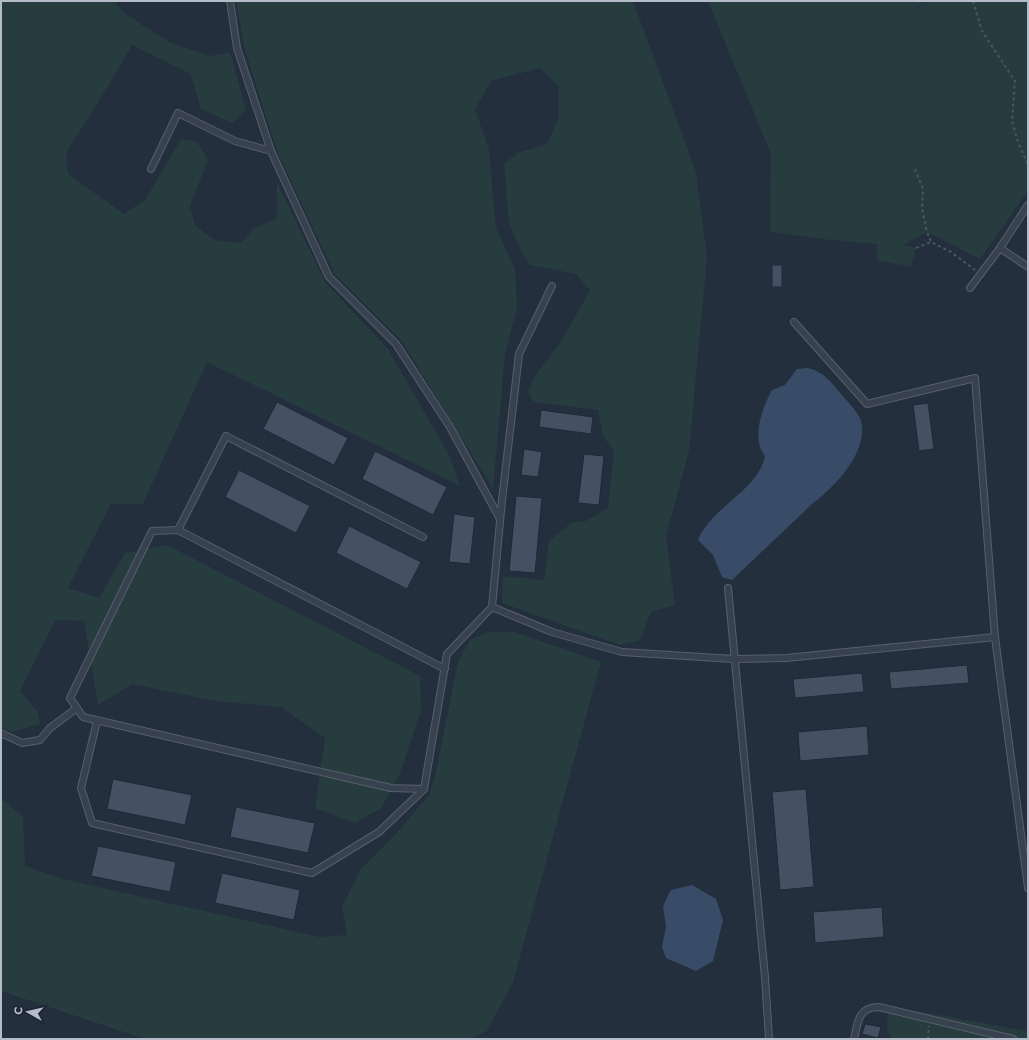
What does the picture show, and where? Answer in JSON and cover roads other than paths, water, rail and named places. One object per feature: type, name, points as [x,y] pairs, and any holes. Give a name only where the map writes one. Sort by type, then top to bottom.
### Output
[{"type":"lane","points":[[230,1],[237,48],[271,151],[329,277],[396,344],[450,427],[500,519]]},
{"type":"lane","points":[[151,168],[178,113],[235,141],[271,151]]},
{"type":"lane","points":[[970,288],[1000,248],[1028,205]]},
{"type":"lane","points":[[1000,248],[1028,266]]},
{"type":"lane","points":[[97,721],[81,788],[92,823],[312,873],[379,832],[424,789],[447,654],[492,607],[500,519],[519,354],[552,286]]},
{"type":"lane","points":[[794,322],[867,404],[975,378],[995,637],[1028,888]]},
{"type":"lane","points":[[178,530],[226,436],[422,537]]},
{"type":"lane","points":[[424,789],[391,788],[97,721],[83,717],[70,698],[152,531],[178,530],[445,669]]},
{"type":"lane","points":[[728,588],[765,977],[769,1039]]},
{"type":"lane","points":[[492,607],[552,632],[622,652],[734,659],[786,658],[995,637]]},
{"type":"lane","points":[[1,733],[22,743],[40,740],[50,728],[76,708]]},
{"type":"lane","points":[[854,1039],[858,1021],[862,1012],[869,1007],[879,1007],[1013,1039]]},
{"type":"water","points":[[808,368],[818,372],[826,378],[857,414],[861,421],[862,433],[860,445],[848,468],[830,489],[811,505],[732,580],[722,577],[713,555],[698,540],[713,517],[754,479],[761,468],[765,456],[761,449],[758,432],[765,405],[772,390],[785,385],[797,369]]},
{"type":"water","points":[[692,885],[716,899],[723,920],[713,961],[696,971],[666,958],[662,947],[666,926],[663,906],[671,890]]}]
